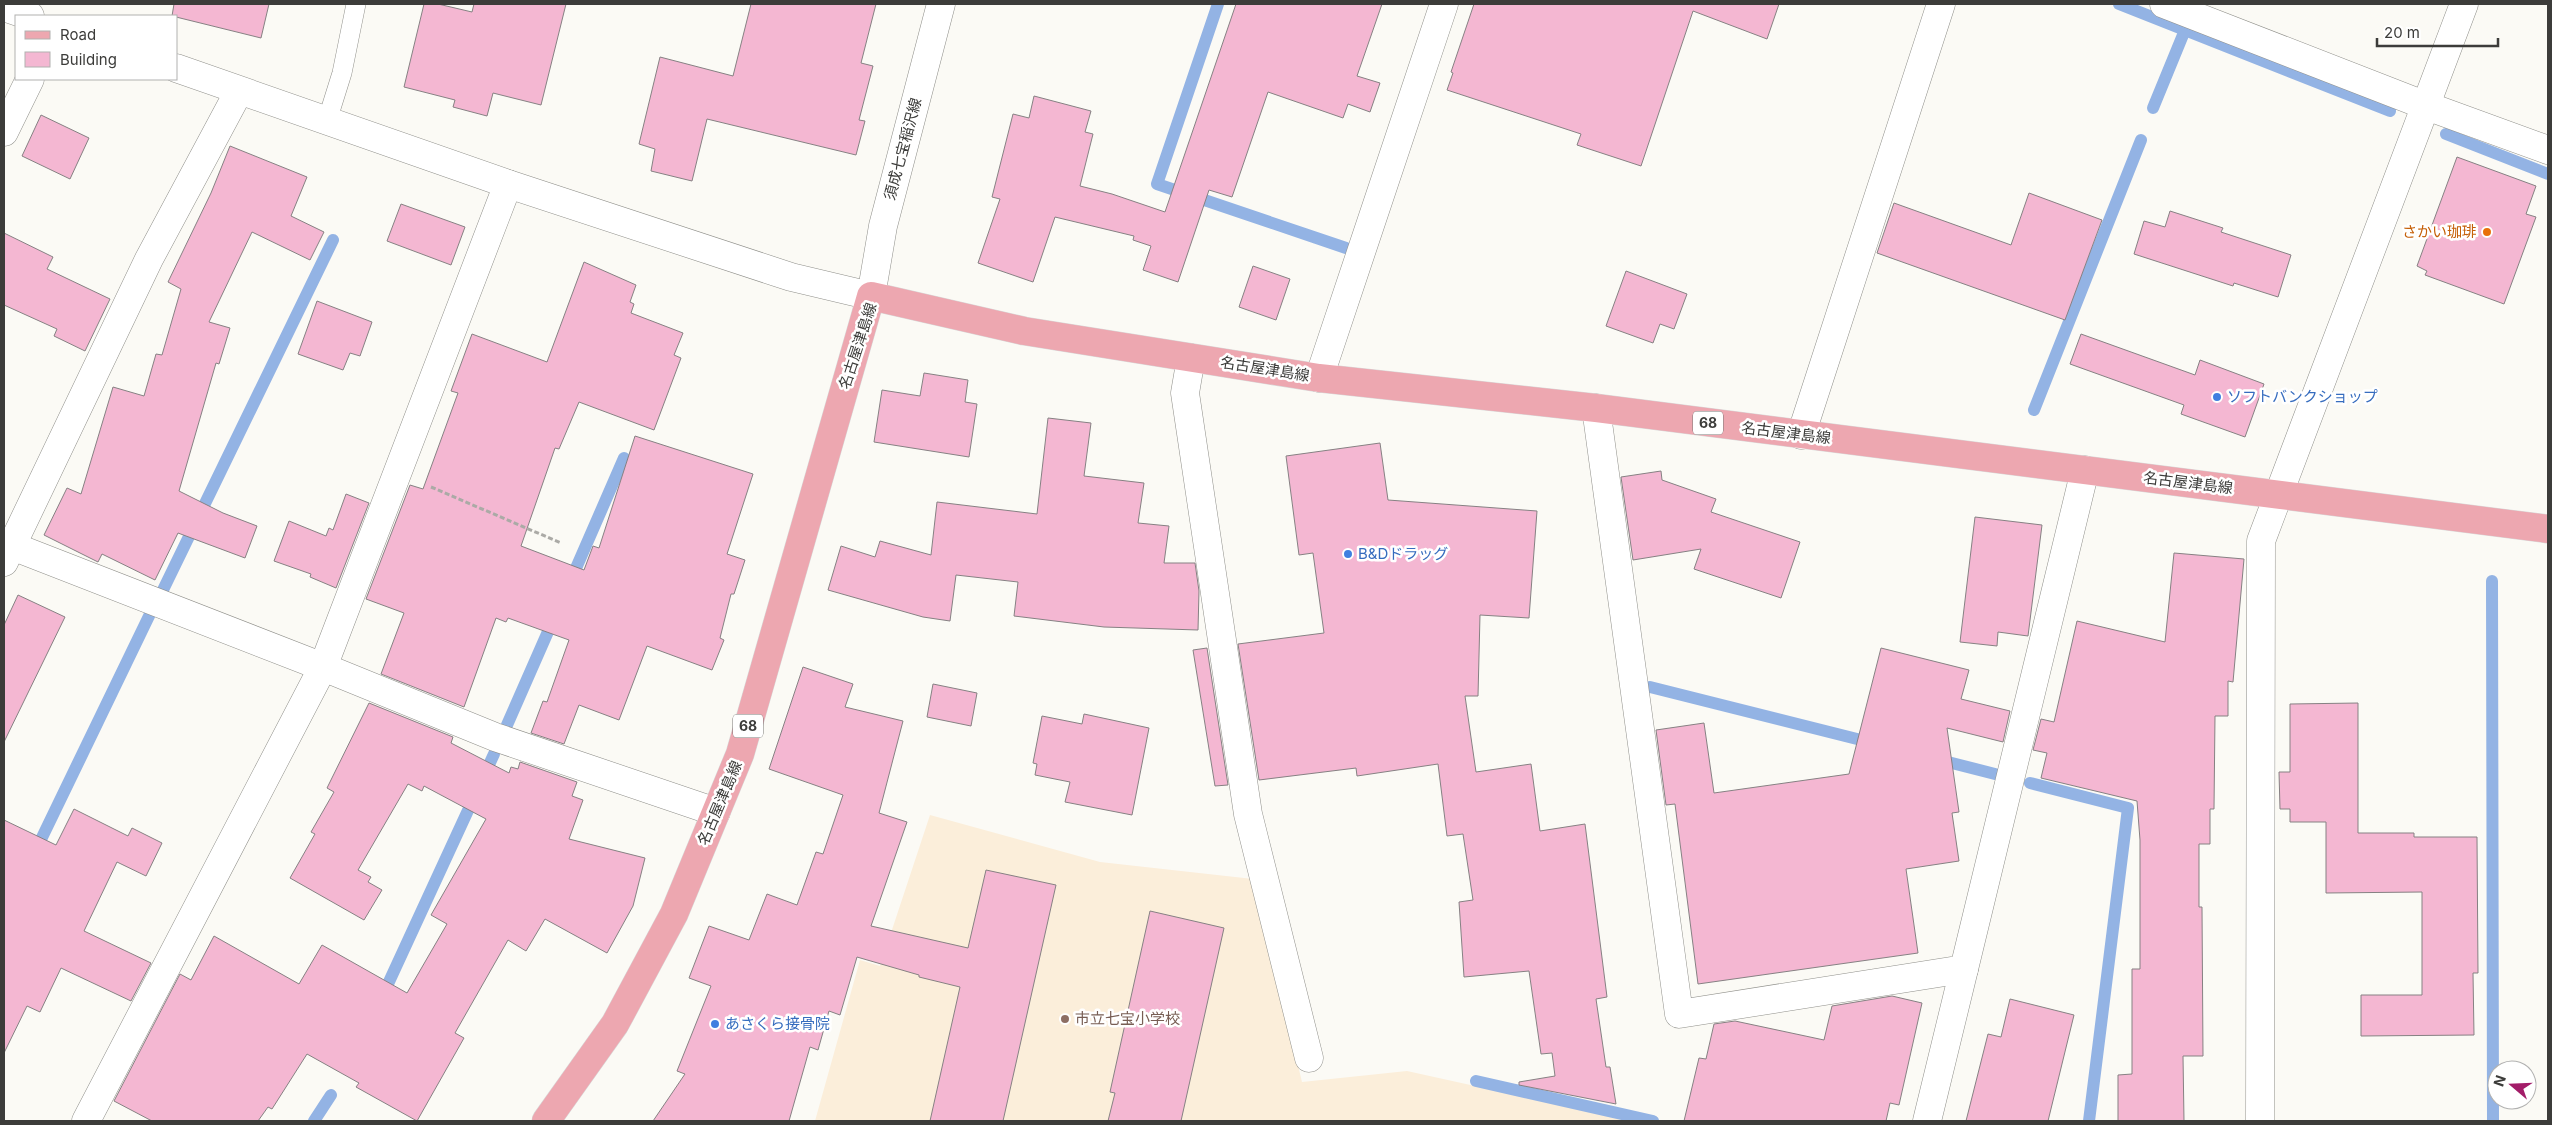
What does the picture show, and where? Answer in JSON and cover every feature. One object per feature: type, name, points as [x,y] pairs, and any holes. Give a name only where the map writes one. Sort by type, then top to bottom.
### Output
[{"type":"main road","name":"名古屋津島線","points":[[546,1121],[615,1024],[674,914],[740,754],[871,296],[1024,331],[1319,378],[1596,408],[2548,529]]},
{"type":"street","name":"須成七宝稲沢線","points":[[871,296],[883,226],[941,4]]},
{"type":"street","points":[[1319,378],[1444,4]]},
{"type":"street","points":[[1801,435],[1941,4]]},
{"type":"street","points":[[2164,4],[2424,105],[2548,150]]},
{"type":"street","points":[[2260,1121],[2260,541],[2424,105],[2464,4]]},
{"type":"street","points":[[4,7],[27,15]]},
{"type":"street","points":[[178,69],[508,184],[791,277],[871,296]]},
{"type":"street","points":[[4,132],[30,80]]},
{"type":"street","points":[[239,90],[149,259],[9,545],[495,736],[716,812]]},
{"type":"street","points":[[86,1121],[323,667],[508,184]]},
{"type":"street","points":[[1191,358],[1184,393],[1248,814],[1309,1058]]},
{"type":"street","points":[[1596,408],[1679,1014],[1964,969]]},
{"type":"street","points":[[1927,1121],[2085,470]]},
{"type":"lane","points":[[327,121],[342,73],[356,4]]},
{"type":"path","points":[[398,472],[561,543]]},
{"type":"shaded area","name":"市立七宝小学校","points":[[930,815],[1100,862],[1253,879],[1302,1082],[1407,1071],[1633,1121],[815,1121],[860,960],[880,966]]},
{"type":"building","points":[[174,4],[269,4],[261,38],[172,15]]},
{"type":"building","points":[[424,4],[438,4],[472,12],[474,4],[566,4],[541,105],[493,93],[487,116],[453,107],[455,100],[404,87]]},
{"type":"building","points":[[751,4],[876,4],[861,63],[873,66],[859,120],[865,121],[856,155],[707,119],[692,181],[651,171],[655,149],[639,144],[660,57],[733,76]]},
{"type":"building","points":[[1236,4],[1382,4],[1357,76],[1380,83],[1370,112],[1348,104],[1343,118],[1268,92],[1232,197],[1209,190],[1178,282],[1143,270],[1151,246],[1133,240],[1134,236],[1055,217],[1033,282],[978,263],[1000,199],[992,197],[1013,114],[1029,118],[1034,96],[1091,111],[1085,132],[1093,134],[1080,186],[1112,194],[1165,212]]},
{"type":"building","points":[[1474,4],[1779,4],[1767,39],[1693,11],[1641,166],[1577,145],[1581,134],[1447,90],[1453,73],[1451,72]]},
{"type":"building","points":[[41,115],[89,138],[70,179],[22,156]]},
{"type":"building","points":[[230,146],[307,177],[291,216],[324,232],[310,260],[252,232],[209,322],[230,328],[219,364],[216,363],[179,491],[223,513],[257,526],[245,558],[178,533],[155,580],[102,554],[98,562],[44,535],[67,488],[81,494],[113,387],[144,396],[156,354],[162,355],[181,289],[168,282],[211,193]]},
{"type":"building","points":[[2457,157],[2536,186],[2526,214],[2536,217],[2504,304],[2425,275],[2427,271],[2417,266]]},
{"type":"building","points":[[2029,193],[2102,220],[2065,320],[1877,253],[1894,203],[2011,245]]},
{"type":"building","points":[[401,204],[465,227],[451,265],[387,241]]},
{"type":"building","points":[[2170,211],[2223,228],[2221,232],[2291,255],[2278,297],[2234,283],[2233,286],[2134,254],[2144,221],[2165,227]]},
{"type":"building","points":[[4,233],[53,257],[47,269],[110,299],[85,351],[54,336],[57,329],[4,305]]},
{"type":"building","points":[[584,262],[636,285],[630,302],[634,304],[631,313],[683,333],[674,355],[681,358],[654,430],[579,402],[559,449],[555,448],[521,546],[584,570],[593,546],[599,548],[635,436],[753,474],[727,554],[745,560],[734,594],[731,594],[720,638],[724,640],[712,670],[647,646],[619,720],[579,705],[564,744],[531,733],[543,701],[547,702],[569,640],[508,618],[506,622],[496,618],[464,707],[381,674],[404,613],[366,599],[410,485],[423,489],[458,393],[451,391],[472,334],[547,362]]},
{"type":"building","points":[[1253,266],[1290,279],[1276,320],[1239,307]]},
{"type":"building","points":[[1626,271],[1687,294],[1674,329],[1660,324],[1653,343],[1606,326]]},
{"type":"building","points":[[317,301],[372,322],[360,356],[350,353],[343,370],[298,354]]},
{"type":"building","points":[[2081,334],[2195,375],[2200,360],[2264,384],[2245,437],[2181,414],[2184,405],[2070,364]]},
{"type":"building","points":[[924,373],[968,380],[965,402],[977,404],[969,457],[874,442],[882,390],[920,396]]},
{"type":"building","points":[[1048,418],[1091,423],[1084,476],[1144,483],[1138,523],[1169,526],[1164,563],[1195,563],[1199,591],[1198,630],[1104,627],[1014,616],[1018,582],[956,575],[950,621],[923,617],[828,590],[841,546],[875,557],[880,541],[931,555],[937,502],[1037,514]]},
{"type":"building","points":[[1380,443],[1388,500],[1537,511],[1529,618],[1480,615],[1478,696],[1465,696],[1476,772],[1531,764],[1540,831],[1585,824],[1607,997],[1596,999],[1606,1067],[1610,1067],[1616,1104],[1519,1085],[1519,1082],[1555,1076],[1552,1053],[1541,1054],[1529,971],[1464,977],[1459,902],[1473,900],[1463,834],[1447,836],[1438,764],[1357,776],[1356,768],[1259,780],[1238,644],[1324,633],[1313,553],[1299,555],[1286,456]]},
{"type":"building","points":[[1661,471],[1662,480],[1716,499],[1711,512],[1800,542],[1781,598],[1694,569],[1701,549],[1633,560],[1621,477]]},
{"type":"building","points":[[346,494],[369,503],[336,588],[310,577],[311,574],[274,561],[289,521],[326,536],[329,528],[333,530]]},
{"type":"building","points":[[1975,517],[2042,525],[2028,636],[1998,632],[1997,646],[1960,642]]},
{"type":"building","points":[[2174,553],[2244,559],[2233,682],[2228,681],[2228,716],[2215,716],[2214,809],[2210,809],[2210,844],[2199,844],[2199,907],[2202,907],[2203,1056],[2183,1056],[2184,1121],[2118,1121],[2118,1075],[2132,1074],[2132,969],[2140,969],[2140,840],[2137,801],[2041,778],[2047,753],[2033,750],[2041,719],[2054,722],[2077,621],[2165,642]]},
{"type":"building","points":[[18,595],[65,617],[4,742],[4,625]]},
{"type":"building","points":[[1207,648],[1228,785],[1215,786],[1193,650]]},
{"type":"building","points":[[1881,648],[1969,670],[1961,699],[2010,711],[2003,742],[1947,728],[1959,812],[1952,813],[1959,861],[1906,869],[1918,953],[1698,984],[1675,804],[1666,805],[1656,730],[1704,723],[1714,793],[1849,774]]},
{"type":"building","points":[[803,667],[853,684],[845,707],[903,721],[879,813],[907,822],[871,926],[968,948],[986,870],[1056,885],[1003,1121],[930,1121],[960,987],[919,977],[919,975],[857,957],[840,1015],[829,1011],[818,1050],[810,1047],[789,1121],[653,1121],[685,1074],[677,1071],[711,986],[689,978],[709,926],[749,940],[767,894],[797,905],[816,852],[823,854],[843,795],[769,769]]},
{"type":"building","points":[[933,684],[977,693],[971,726],[927,717]]},
{"type":"building","points":[[369,703],[453,737],[451,743],[509,773],[511,767],[518,769],[520,762],[577,782],[572,796],[583,800],[569,839],[645,858],[633,906],[607,953],[545,919],[526,951],[508,940],[455,1033],[464,1038],[417,1121],[356,1087],[359,1083],[307,1054],[272,1109],[268,1107],[258,1121],[152,1121],[114,1101],[180,974],[191,980],[214,936],[299,984],[322,945],[407,993],[447,924],[431,915],[486,819],[424,786],[422,791],[408,784],[358,870],[371,877],[368,882],[382,890],[364,920],[290,878],[315,834],[311,832],[334,792],[327,788]]},
{"type":"building","points":[[2358,703],[2358,833],[2414,833],[2414,837],[2477,837],[2478,973],[2473,973],[2474,1035],[2361,1036],[2361,995],[2422,995],[2422,892],[2326,893],[2326,822],[2290,822],[2290,809],[2280,809],[2279,772],[2290,772],[2290,704]]},
{"type":"building","points":[[1084,714],[1149,728],[1132,815],[1065,802],[1070,782],[1035,775],[1037,764],[1033,763],[1042,716],[1082,724]]},
{"type":"building","points":[[74,809],[128,836],[132,828],[162,843],[146,876],[117,862],[84,931],[151,963],[131,1001],[61,968],[40,1012],[27,1006],[4,1053],[4,820],[56,845]]},
{"type":"building","points":[[1150,911],[1224,928],[1181,1121],[1108,1121],[1115,1093],[1110,1092]]},
{"type":"building","points":[[1892,996],[1922,1003],[1899,1105],[1890,1103],[1886,1121],[1684,1121],[1699,1058],[1706,1059],[1714,1024],[1735,1021],[1824,1040],[1832,1006]]},
{"type":"building","points":[[2010,999],[2074,1015],[2048,1121],[1966,1121],[1988,1034],[2001,1037]]},
{"type":"waterway","points":[[1218,4],[1157,184],[1346,248]]},
{"type":"waterway","points":[[2119,4],[2390,111]]},
{"type":"waterway","points":[[2153,108],[2185,30]]},
{"type":"waterway","points":[[2446,134],[2548,174]]},
{"type":"waterway","points":[[2034,410],[2141,140]]},
{"type":"waterway","points":[[163,590],[333,240]]},
{"type":"waterway","points":[[570,582],[624,458]]},
{"type":"waterway","points":[[2492,581],[2493,1121]]},
{"type":"waterway","points":[[35,852],[150,614]]},
{"type":"waterway","points":[[507,725],[554,618]]},
{"type":"waterway","points":[[1650,687],[1873,743]]},
{"type":"waterway","points":[[382,997],[494,754]]},
{"type":"waterway","points":[[1936,759],[1995,774]]},
{"type":"waterway","points":[[2030,783],[2128,808],[2089,1121]]},
{"type":"waterway","points":[[1476,1081],[1653,1121]]},
{"type":"waterway","points":[[314,1121],[331,1095]]},
{"type":"place","name":"さかい珈琲","points":[[2487,232]]},
{"type":"place","name":"ソフトバンクショップ","points":[[2217,397]]},
{"type":"place","name":"B&Dドラッグ","points":[[1348,554]]},
{"type":"place","name":"市立七宝小学校","points":[[1065,1019]]},
{"type":"place","name":"あさくら接骨院","points":[[715,1024]]}]
